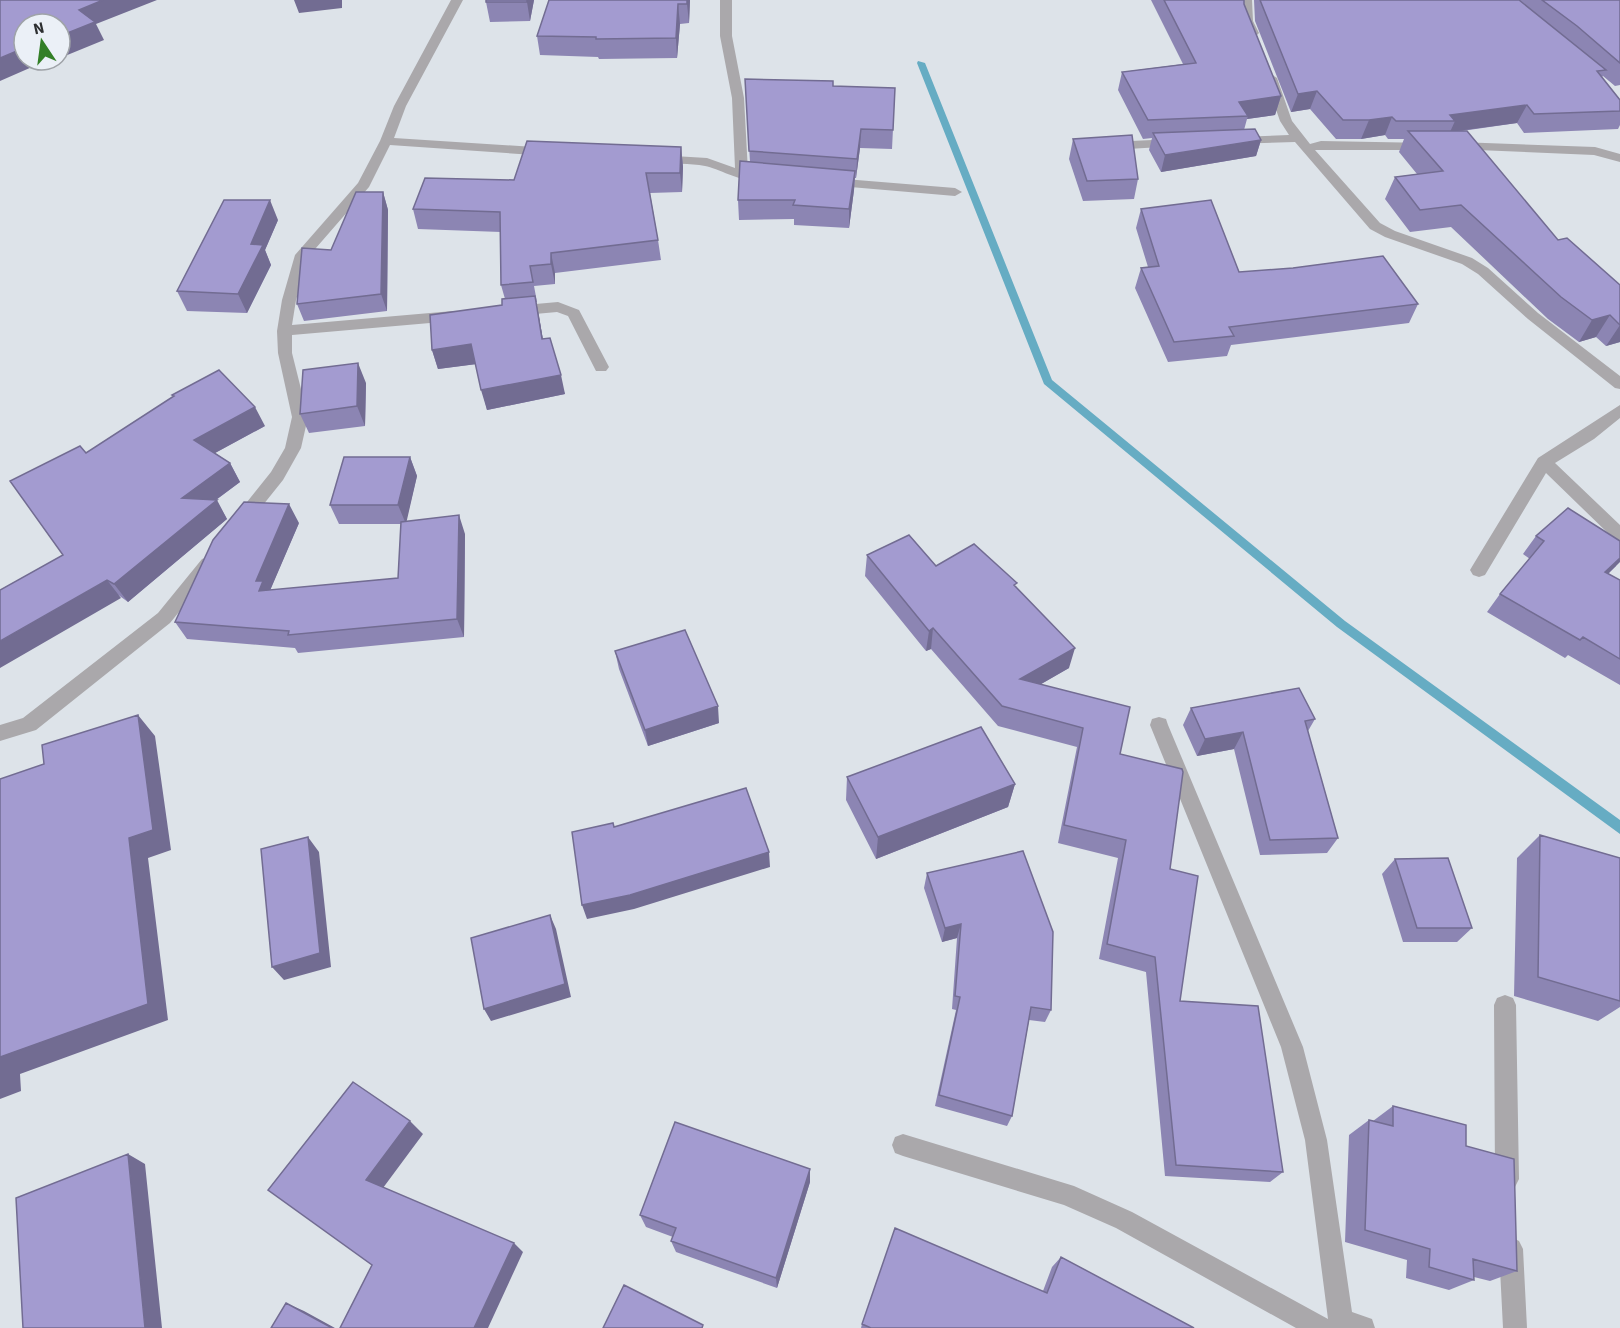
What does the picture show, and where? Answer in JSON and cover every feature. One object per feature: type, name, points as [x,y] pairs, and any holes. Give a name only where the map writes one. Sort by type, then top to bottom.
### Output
[{"type":"street","points":[[233,532],[276,477],[293,448],[300,417],[285,353],[284,331],[289,300],[302,255],[364,184],[386,141],[400,106],[457,0]]},
{"type":"street","points":[[726,0],[726,36],[738,98],[742,175]]},
{"type":"street","points":[[1246,0],[1247,21],[1259,46]]},
{"type":"street","points":[[1267,67],[1286,121],[1302,143],[1375,226],[1390,234],[1467,261],[1483,271],[1533,316],[1620,384]]},
{"type":"street","points":[[386,141],[565,153]]},
{"type":"street","points":[[1219,141],[1596,151],[1620,158]]},
{"type":"street","points":[[1094,147],[1185,143]]},
{"type":"street","points":[[648,158],[707,162],[742,175],[777,178]]},
{"type":"street","points":[[813,181],[955,192]]},
{"type":"street","points":[[499,312],[558,307],[574,312],[601,367]]},
{"type":"street","points":[[284,331],[463,315]]},
{"type":"street","points":[[1479,570],[1544,462],[1588,435],[1620,410]]},
{"type":"street","points":[[1544,462],[1620,535]]},
{"type":"street","points":[[0,733],[29,724],[164,618],[219,550]]},
{"type":"street","points":[[1159,725],[1292,1047],[1316,1140],[1341,1326]]},
{"type":"street","points":[[1505,1005],[1505,1142],[1508,1200]]},
{"type":"street","points":[[903,1145],[1066,1194],[1341,1326]]},
{"type":"street","points":[[1509,1223],[1515,1328]]},
{"type":"building","points":[[0,0],[103,0],[79,10],[95,22],[72,31],[72,12],[12,12],[12,53],[0,58]]},
{"type":"building","points":[[486,0],[527,0],[527,2],[486,2]]},
{"type":"building","points":[[549,0],[687,0],[687,4],[678,4],[676,38],[596,39],[596,37],[537,36]]},
{"type":"building","points":[[1164,0],[1244,0],[1281,96],[1239,102],[1248,116],[1148,120],[1122,72],[1196,63]]},
{"type":"building","points":[[1260,0],[1519,0],[1606,70],[1597,71],[1620,100],[1620,111],[1534,114],[1527,105],[1450,115],[1455,121],[1396,121],[1392,117],[1343,120],[1317,91],[1298,94]]},
{"type":"building","points":[[1542,0],[1620,0],[1620,63],[1577,26]]},
{"type":"building","points":[[745,79],[833,81],[833,86],[895,88],[893,130],[861,129],[857,159],[749,151]]},
{"type":"building","points":[[1255,129],[1261,140],[1165,155],[1153,133]]},
{"type":"building","points":[[1408,131],[1467,131],[1558,240],[1567,238],[1620,285],[1620,325],[1610,315],[1592,320],[1561,297],[1461,205],[1420,210],[1395,177],[1443,171]]},
{"type":"building","points":[[1132,135],[1138,179],[1087,181],[1073,139]]},
{"type":"building","points":[[527,141],[681,147],[680,173],[646,173],[658,240],[551,253],[551,264],[530,266],[533,282],[501,285],[500,212],[413,209],[425,178],[514,180]]},
{"type":"building","points":[[740,161],[855,171],[849,209],[793,205],[795,200],[738,200]]},
{"type":"building","points":[[356,192],[383,192],[381,294],[297,304],[302,248],[331,250]]},
{"type":"building","points":[[224,200],[270,200],[251,244],[263,245],[238,294],[177,291]]},
{"type":"building","points":[[1211,200],[1239,272],[1293,268],[1383,256],[1418,304],[1229,327],[1234,336],[1174,342],[1141,268],[1159,266],[1141,209]]},
{"type":"building","points":[[535,296],[542,339],[550,338],[561,375],[481,390],[471,344],[432,350],[430,315],[502,305],[502,299]]},
{"type":"building","points":[[358,363],[357,406],[300,414],[303,370]]},
{"type":"building","points":[[219,370],[255,407],[194,440],[230,463],[182,498],[217,500],[114,584],[107,580],[0,641],[0,590],[63,555],[10,481],[80,446],[86,453],[174,396],[172,395]]},
{"type":"building","points":[[344,457],[410,457],[398,505],[330,505]]},
{"type":"building","points":[[244,502],[289,504],[256,581],[263,581],[259,591],[398,578],[401,522],[459,515],[457,619],[288,635],[289,631],[175,622],[213,540]]},
{"type":"building","points":[[1568,508],[1620,541],[1620,558],[1605,572],[1620,580],[1620,659],[1583,637],[1580,640],[1500,594],[1544,541],[1536,536]]},
{"type":"building","points":[[909,535],[936,566],[974,544],[1017,583],[1014,585],[1075,648],[1020,679],[1130,707],[1120,754],[1182,769],[1170,869],[1198,876],[1180,1001],[1258,1006],[1283,1172],[1176,1165],[1155,957],[1107,944],[1126,840],[1064,825],[1083,728],[1002,706],[933,628],[929,631],[867,555]]},
{"type":"building","points":[[685,630],[718,706],[645,730],[615,651]]},
{"type":"building","points":[[1299,688],[1315,719],[1305,721],[1338,838],[1270,840],[1243,732],[1205,739],[1191,708]]},
{"type":"building","points":[[138,715],[153,830],[129,838],[148,1004],[0,1057],[0,779],[44,764],[42,745]]},
{"type":"building","points":[[981,727],[1015,784],[878,837],[847,777]]},
{"type":"building","points":[[746,788],[769,852],[630,895],[582,905],[572,832],[613,823],[614,827]]},
{"type":"building","points":[[1540,835],[1620,858],[1620,1001],[1538,977]]},
{"type":"building","points":[[308,837],[320,953],[272,967],[261,849]]},
{"type":"building","points":[[1023,851],[1053,932],[1051,1010],[1031,1007],[1012,1116],[939,1095],[960,997],[955,996],[961,924],[945,928],[927,873]]},
{"type":"building","points":[[1448,858],[1472,928],[1417,928],[1395,859]]},
{"type":"building","points":[[550,915],[565,984],[484,1009],[471,938]]},
{"type":"building","points":[[353,1082],[410,1121],[366,1180],[514,1243],[474,1328],[340,1328],[372,1265],[268,1190]]},
{"type":"building","points":[[1393,1106],[1466,1125],[1466,1146],[1514,1159],[1517,1271],[1473,1259],[1474,1280],[1429,1267],[1430,1249],[1365,1230],[1369,1120],[1393,1126]]},
{"type":"building","points":[[675,1122],[810,1169],[776,1278],[671,1241],[676,1228],[640,1215]]},
{"type":"building","points":[[128,1154],[145,1328],[23,1328],[16,1198]]},
{"type":"building","points":[[895,1228],[1047,1293],[1061,1257],[1194,1328],[871,1328],[862,1324]]},
{"type":"building","points":[[624,1285],[703,1325],[702,1328],[603,1328]]},
{"type":"building","points":[[286,1303],[332,1328],[271,1328]]},
{"type":"waterway","points":[[921,63],[1048,382],[1341,624],[1620,828]]}]
